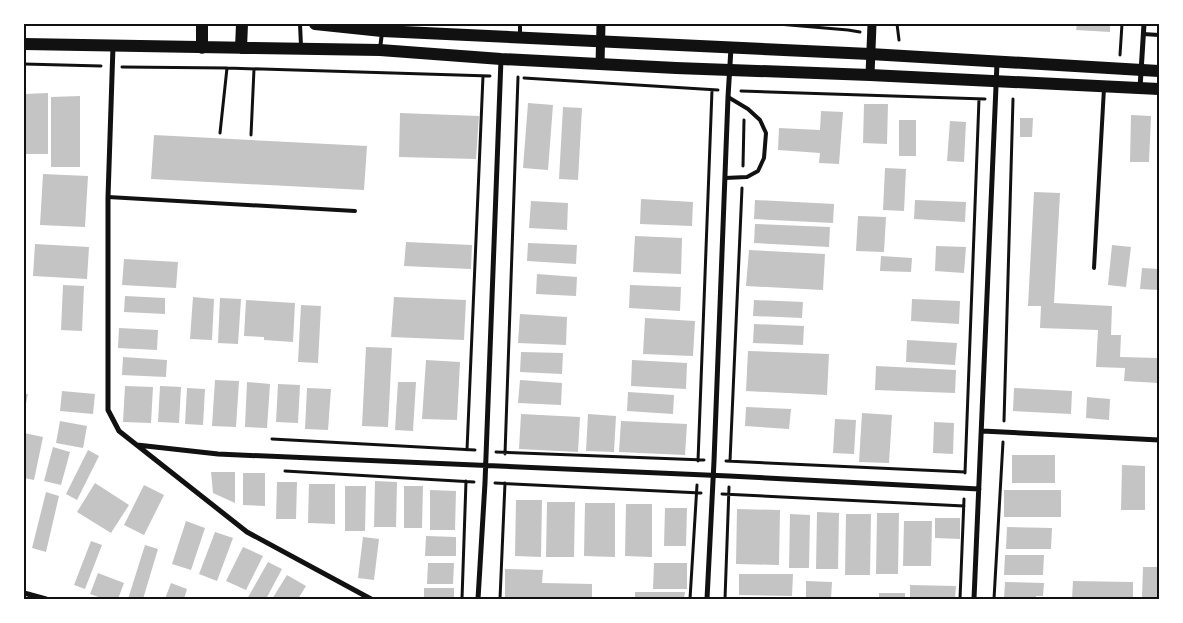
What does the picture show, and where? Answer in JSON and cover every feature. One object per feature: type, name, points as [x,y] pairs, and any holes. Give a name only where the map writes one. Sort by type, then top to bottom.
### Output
[{"type":"main road","points":[[202,24],[202,48]]},
{"type":"main road","points":[[241,48],[242,24]]},
{"type":"main road","points":[[315,24],[520,38],[870,54],[1159,71]]},
{"type":"main road","points":[[24,44],[380,50],[501,59],[676,68],[1159,89]]},
{"type":"street","points":[[600,64],[601,24]]},
{"type":"street","points":[[870,76],[872,24]]},
{"type":"street","points":[[1140,88],[1144,24]]},
{"type":"street","points":[[113,46],[108,197],[108,410],[118,430],[247,532],[371,599]]},
{"type":"street","points":[[707,599],[731,48]]},
{"type":"street","points":[[478,599],[485,483],[501,59]]},
{"type":"street","points":[[974,599],[997,62]]},
{"type":"street","points":[[982,431],[1159,440]]},
{"type":"street","points":[[137,445],[218,454],[713,475],[979,489]]},
{"type":"street","points":[[24,593],[46,599]]},
{"type":"lane","points":[[300,24],[301,49]]},
{"type":"lane","points":[[520,24],[520,38]]},
{"type":"lane","points":[[380,50],[382,28]]},
{"type":"lane","points":[[1143,34],[1159,35]]},
{"type":"lane","points":[[1094,268],[1104,87]]},
{"type":"lane","points":[[725,178],[747,177],[758,171],[764,158],[766,133],[760,120],[748,108],[728,97]]},
{"type":"lane","points":[[108,197],[355,211]]},
{"type":"path","points":[[848,24],[848,30]]},
{"type":"path","points":[[896,24],[899,40]]},
{"type":"path","points":[[1120,55],[1122,24]]},
{"type":"path","points":[[24,64],[501,76],[746,92],[1013,99],[1003,432],[994,599]]},
{"type":"path","points":[[220,133],[227,68]]},
{"type":"path","points":[[251,136],[254,69]]},
{"type":"path","points":[[462,599],[483,76]]},
{"type":"path","points":[[500,599],[518,77]]},
{"type":"path","points":[[690,599],[697,492],[712,90]]},
{"type":"path","points":[[725,599],[746,92]]},
{"type":"path","points":[[960,599],[979,98]]},
{"type":"path","points":[[272,439],[506,452],[965,472]]},
{"type":"path","points":[[280,470],[485,483],[964,506]]},
{"type":"building","points":[[1077,24],[1110,24],[1110,32],[1076,30]]},
{"type":"building","points":[[48,93],[48,154],[24,154],[24,94]]},
{"type":"building","points":[[80,96],[80,167],[51,167],[51,97]]},
{"type":"building","points":[[528,103],[553,105],[548,170],[523,168]]},
{"type":"building","points":[[864,104],[888,104],[887,144],[863,143]]},
{"type":"building","points":[[563,107],[582,108],[578,180],[559,179]]},
{"type":"building","points":[[821,111],[843,112],[839,164],[819,163],[820,153],[778,150],[779,128],[820,130]]},
{"type":"building","points":[[400,113],[479,116],[476,159],[399,157]]},
{"type":"building","points":[[1131,115],[1151,116],[1149,162],[1130,162]]},
{"type":"building","points":[[1020,118],[1033,118],[1032,137],[1020,137]]},
{"type":"building","points":[[899,120],[916,120],[916,156],[899,156]]},
{"type":"building","points":[[950,121],[966,122],[964,162],[947,161]]},
{"type":"building","points":[[154,135],[367,146],[364,190],[151,179]]},
{"type":"building","points":[[885,168],[906,169],[904,211],[883,210]]},
{"type":"building","points":[[43,174],[88,176],[85,227],[40,225]]},
{"type":"building","points":[[1034,192],[1060,193],[1054,303],[1112,306],[1111,335],[1121,335],[1120,357],[1159,358],[1159,383],[1124,381],[1125,368],[1096,367],[1098,330],[1040,328],[1041,306],[1028,306]]},
{"type":"building","points":[[641,199],[693,202],[692,226],[640,224]]},
{"type":"building","points":[[755,200],[834,204],[833,223],[754,219]]},
{"type":"building","points":[[915,200],[966,202],[965,222],[914,219]]},
{"type":"building","points":[[531,201],[568,203],[567,230],[529,228]]},
{"type":"building","points":[[858,216],[886,217],[884,252],[856,251]]},
{"type":"building","points":[[755,224],[830,227],[829,247],[754,243]]},
{"type":"building","points":[[635,236],[682,238],[681,274],[633,272]]},
{"type":"building","points":[[406,242],[472,245],[471,269],[404,266]]},
{"type":"building","points":[[528,243],[577,245],[576,264],[527,261]]},
{"type":"building","points":[[35,244],[89,247],[87,279],[33,276]]},
{"type":"building","points":[[1112,245],[1131,247],[1126,287],[1108,285]]},
{"type":"building","points":[[936,246],[966,247],[964,273],[935,271]]},
{"type":"building","points":[[749,250],[825,254],[823,290],[746,286]]},
{"type":"building","points":[[881,256],[912,258],[911,272],[880,271]]},
{"type":"building","points":[[124,259],[178,262],[176,288],[122,285]]},
{"type":"building","points":[[1142,268],[1159,269],[1159,290],[1140,289]]},
{"type":"building","points":[[537,274],[577,277],[576,296],[536,294]]},
{"type":"building","points":[[63,285],[84,286],[82,331],[61,330]]},
{"type":"building","points":[[630,285],[681,287],[680,311],[629,308]]},
{"type":"building","points":[[125,296],[165,298],[165,314],[124,312]]},
{"type":"building","points":[[193,297],[214,299],[212,340],[190,339]]},
{"type":"building","points":[[394,297],[466,300],[464,340],[391,337]]},
{"type":"building","points":[[220,298],[241,299],[238,344],[218,343]]},
{"type":"building","points":[[912,299],[960,301],[959,324],[911,321]]},
{"type":"building","points":[[246,300],[295,303],[293,342],[264,340],[264,337],[244,336]]},
{"type":"building","points":[[754,300],[803,302],[802,318],[753,316]]},
{"type":"building","points":[[301,305],[321,306],[318,363],[298,362]]},
{"type":"building","points":[[520,314],[567,317],[566,345],[518,343]]},
{"type":"building","points":[[645,318],[695,321],[693,356],[643,354]]},
{"type":"building","points":[[754,324],[804,326],[803,345],[753,343]]},
{"type":"building","points":[[119,328],[158,330],[157,350],[118,348]]},
{"type":"building","points":[[907,340],[957,343],[955,365],[906,362]]},
{"type":"building","points":[[366,347],[392,348],[388,427],[362,426]]},
{"type":"building","points":[[748,351],[829,354],[827,395],[746,391]]},
{"type":"building","points":[[521,352],[563,353],[562,374],[520,372]]},
{"type":"building","points":[[123,357],[167,360],[166,377],[122,375]]},
{"type":"building","points":[[426,360],[460,362],[457,420],[422,419]]},
{"type":"building","points":[[632,360],[687,363],[686,389],[631,386]]},
{"type":"building","points":[[876,366],[956,370],[955,393],[875,390]]},
{"type":"building","points":[[215,380],[239,381],[236,427],[212,426]]},
{"type":"building","points":[[520,380],[562,383],[561,405],[518,403]]},
{"type":"building","points":[[247,382],[270,384],[267,428],[245,427]]},
{"type":"building","points":[[398,382],[416,382],[413,431],[395,430]]},
{"type":"building","points":[[278,384],[300,385],[298,423],[276,422]]},
{"type":"building","points":[[125,386],[153,387],[151,423],[123,422]]},
{"type":"building","points":[[160,386],[181,387],[179,423],[158,422]]},
{"type":"building","points":[[187,388],[205,389],[203,425],[185,424]]},
{"type":"building","points":[[307,388],[331,389],[328,430],[305,429]]},
{"type":"building","points":[[1014,388],[1072,391],[1071,414],[1013,411]]},
{"type":"building","points":[[62,391],[95,394],[93,414],[60,411]]},
{"type":"building","points":[[628,392],[674,395],[673,414],[627,411]]},
{"type":"building","points":[[24,394],[28,394],[25,408],[24,408]]},
{"type":"building","points":[[1087,397],[1110,399],[1109,420],[1086,418]]},
{"type":"building","points":[[746,407],[791,409],[789,429],[745,426]]},
{"type":"building","points":[[862,413],[892,415],[889,463],[859,462]]},
{"type":"building","points":[[521,414],[580,417],[578,452],[519,449]]},
{"type":"building","points":[[588,414],[616,416],[614,452],[586,451]]},
{"type":"building","points":[[835,419],[856,420],[854,454],[833,453]]},
{"type":"building","points":[[60,421],[87,426],[83,448],[56,443]]},
{"type":"building","points":[[621,421],[687,424],[685,455],[619,452]]},
{"type":"building","points":[[934,422],[954,423],[953,454],[933,453]]},
{"type":"building","points":[[24,433],[43,437],[34,480],[24,478]]},
{"type":"building","points":[[53,447],[70,452],[61,485],[44,481]]},
{"type":"building","points":[[88,450],[99,456],[77,500],[66,494]]},
{"type":"building","points":[[1012,455],[1055,455],[1055,483],[1012,483]]},
{"type":"building","points":[[1122,465],[1145,466],[1145,510],[1121,510]]},
{"type":"building","points":[[211,472],[235,472],[235,503],[213,493]]},
{"type":"building","points":[[243,473],[265,473],[265,506],[243,505]]},
{"type":"building","points":[[375,481],[397,482],[396,527],[374,527]]},
{"type":"building","points":[[277,482],[297,482],[296,519],[276,519]]},
{"type":"building","points":[[95,483],[129,505],[111,533],[77,512]]},
{"type":"building","points":[[309,484],[335,484],[335,524],[308,523]]},
{"type":"building","points":[[144,485],[164,495],[144,535],[124,525]]},
{"type":"building","points":[[345,486],[366,486],[365,531],[345,531]]},
{"type":"building","points":[[404,486],[423,486],[422,528],[404,528]]},
{"type":"building","points":[[430,490],[456,491],[455,530],[430,530]]},
{"type":"building","points":[[1004,490],[1061,490],[1061,517],[1004,517]]},
{"type":"building","points":[[46,492],[59,496],[46,552],[32,548]]},
{"type":"building","points":[[516,500],[542,500],[541,557],[515,556]]},
{"type":"building","points":[[547,502],[575,502],[574,557],[546,557]]},
{"type":"building","points":[[585,503],[615,503],[615,557],[584,556]]},
{"type":"building","points":[[626,504],[652,504],[652,557],[625,556]]},
{"type":"building","points":[[665,508],[687,508],[686,546],[664,546]]},
{"type":"building","points":[[737,509],[780,510],[779,565],[736,564]]},
{"type":"building","points":[[817,512],[839,513],[838,569],[816,569]]},
{"type":"building","points":[[877,513],[899,513],[898,574],[876,574]]},
{"type":"building","points":[[790,514],[810,515],[809,568],[789,568]]},
{"type":"building","points":[[846,514],[871,514],[870,575],[845,575]]},
{"type":"building","points":[[935,518],[960,518],[960,539],[935,538]]},
{"type":"building","points":[[186,521],[205,528],[191,570],[172,564]]},
{"type":"building","points":[[904,521],[932,521],[931,566],[903,566]]},
{"type":"building","points":[[1007,527],[1052,528],[1051,549],[1006,549]]},
{"type":"building","points":[[215,532],[233,538],[217,581],[199,574]]},
{"type":"building","points":[[426,536],[456,537],[456,556],[425,556]]},
{"type":"building","points":[[363,537],[379,539],[374,580],[358,578]]},
{"type":"building","points":[[91,541],[102,545],[85,589],[74,585]]},
{"type":"building","points":[[145,545],[158,549],[143,599],[128,599]]},
{"type":"building","points":[[243,547],[263,556],[246,590],[226,581]]},
{"type":"building","points":[[1005,555],[1044,555],[1043,575],[1004,575]]},
{"type":"building","points":[[268,562],[282,569],[266,599],[247,599]]},
{"type":"building","points":[[428,563],[454,563],[453,584],[427,584]]},
{"type":"building","points":[[654,563],[687,563],[687,589],[653,589]]},
{"type":"building","points":[[1143,567],[1159,567],[1159,598],[1142,598]]},
{"type":"building","points":[[505,569],[543,570],[542,583],[592,584],[592,599],[505,599]]},
{"type":"building","points":[[98,573],[124,583],[118,599],[104,599],[90,594]]},
{"type":"building","points":[[739,574],[793,574],[792,596],[739,595]]},
{"type":"building","points":[[287,575],[306,586],[298,599],[272,599]]},
{"type":"building","points":[[806,581],[832,582],[831,599],[806,599]]},
{"type":"building","points":[[1073,581],[1133,582],[1133,599],[1072,599]]},
{"type":"building","points":[[1005,582],[1044,583],[1043,596],[1036,596],[1036,599],[1004,599]]},
{"type":"building","points":[[171,583],[187,589],[184,599],[165,599]]},
{"type":"building","points":[[910,585],[956,586],[955,599],[910,599]]},
{"type":"building","points":[[424,588],[454,588],[454,599],[424,599]]},
{"type":"building","points":[[635,592],[685,592],[684,599],[635,599]]},
{"type":"building","points":[[879,593],[905,593],[905,599],[879,599]]}]
